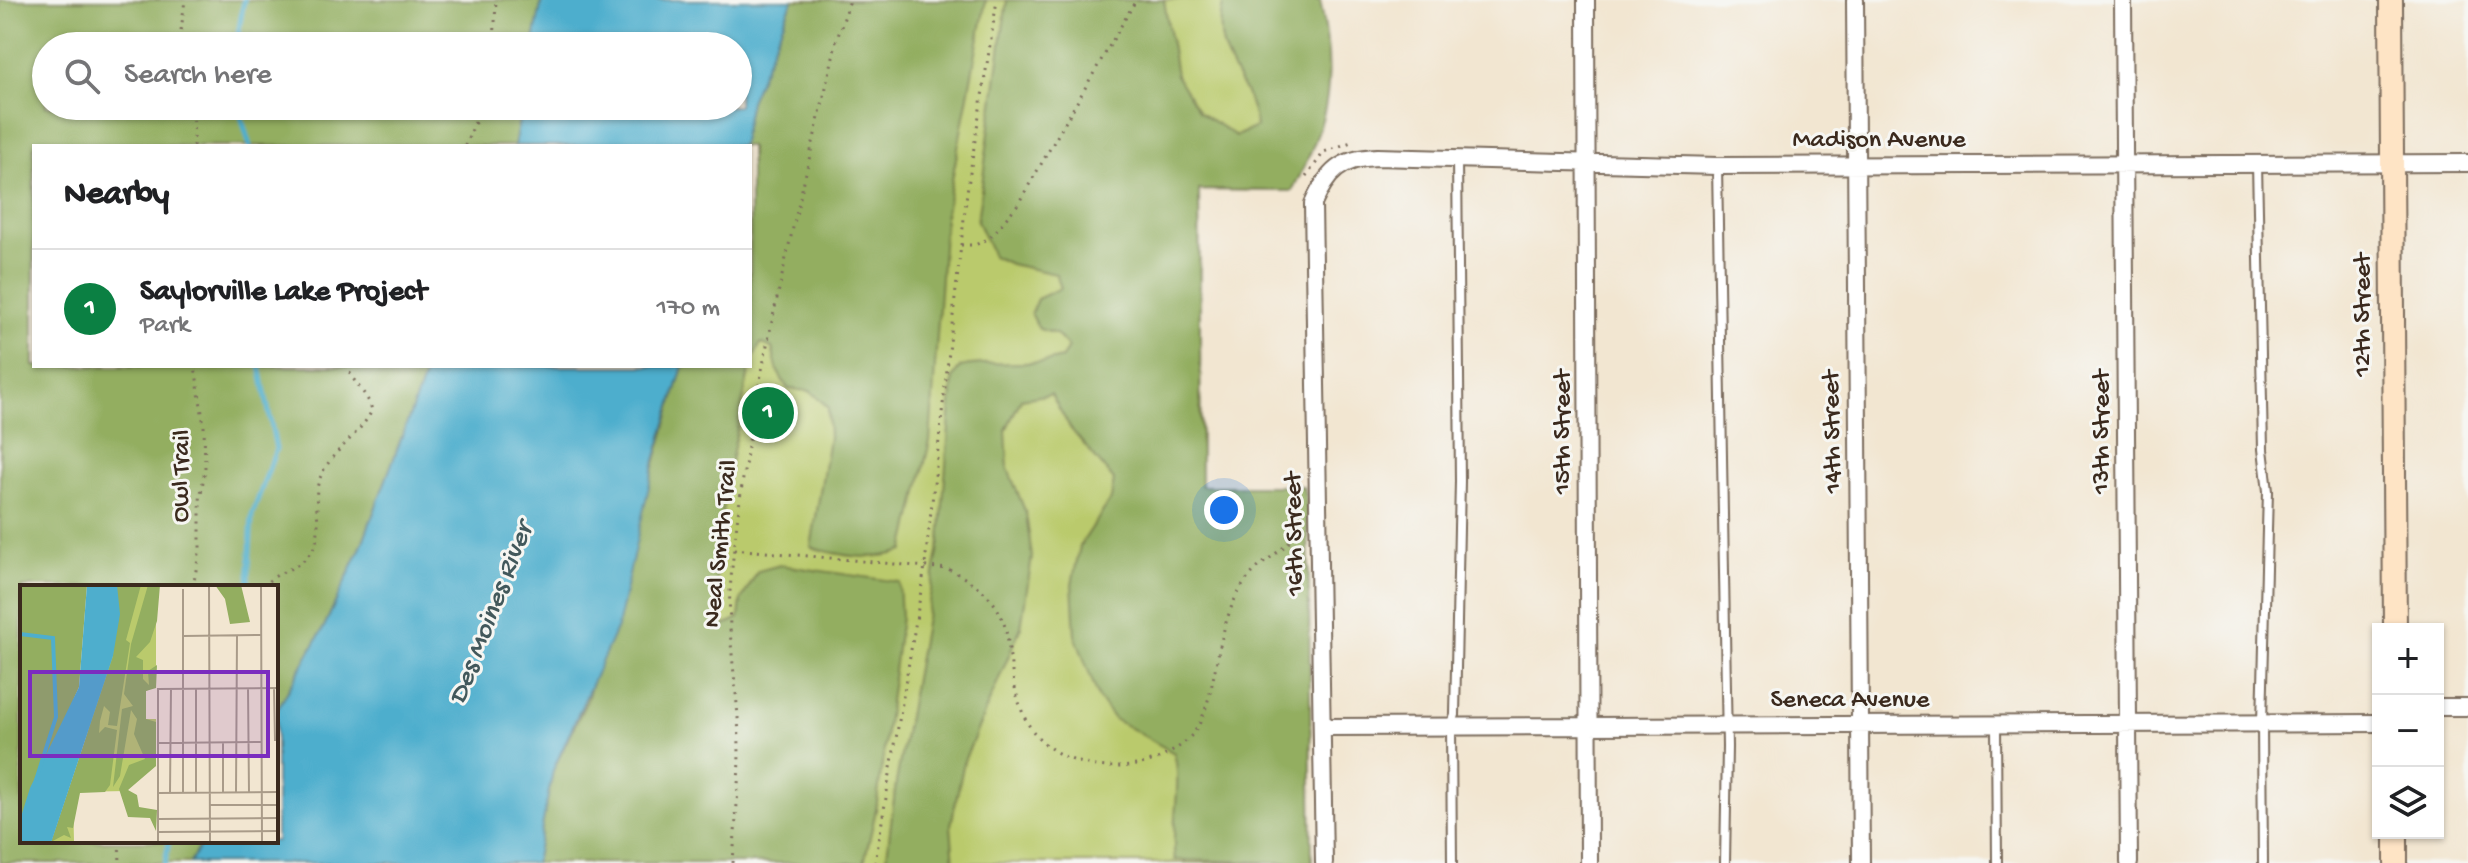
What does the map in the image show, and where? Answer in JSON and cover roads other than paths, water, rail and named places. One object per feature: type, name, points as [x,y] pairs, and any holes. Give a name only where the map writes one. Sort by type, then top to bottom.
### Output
[{"type":"main road","name":"12th Street","points":[[2391,0],[2395,623]]},
{"type":"main road","points":[[2396,839],[2396,863]]},
{"type":"street","name":"15th Street","points":[[1586,0],[1589,863]]},
{"type":"street","name":"14th Street","points":[[1855,0],[1861,863]]},
{"type":"street","name":"13th Street","points":[[2123,0],[2129,863]]},
{"type":"street","name":"Madison Avenue","points":[[1313,204],[1325,178],[1340,164],[1359,158],[1717,166],[2468,163]]},
{"type":"street","name":"16th Street","points":[[1313,204],[1324,863]]},
{"type":"street","points":[[2444,707],[2468,707]]},
{"type":"street","name":"Seneca Avenue","points":[[1323,727],[2372,723]]},
{"type":"lane","points":[[1452,863],[1451,726],[1455,715],[1460,481],[1457,158]]},
{"type":"lane","points":[[2257,164],[2263,449],[2268,491],[2262,723],[2263,863]]},
{"type":"lane","points":[[1717,166],[1725,863]]},
{"type":"lane","points":[[1996,724],[1997,863]]},
{"type":"water","points":[[542,0],[793,0],[752,96],[752,32],[536,32]]},
{"type":"water","points":[[519,120],[746,120],[741,144],[514,144]]},
{"type":"water","name":"Des Moines River","points":[[427,368],[682,368],[655,460],[617,627],[553,770],[535,863],[190,863],[201,843],[278,843],[278,708],[324,627],[361,547]]},
{"type":"waterway","points":[[238,32],[244,0]]},
{"type":"waterway","points":[[242,120],[249,144]]},
{"type":"waterway","points":[[248,585],[252,515],[276,449],[260,368]]},
{"type":"waterway","points":[[165,863],[169,843]]},
{"type":"place","name":"Saylorville Lake Project","points":[[768,413]]}]
